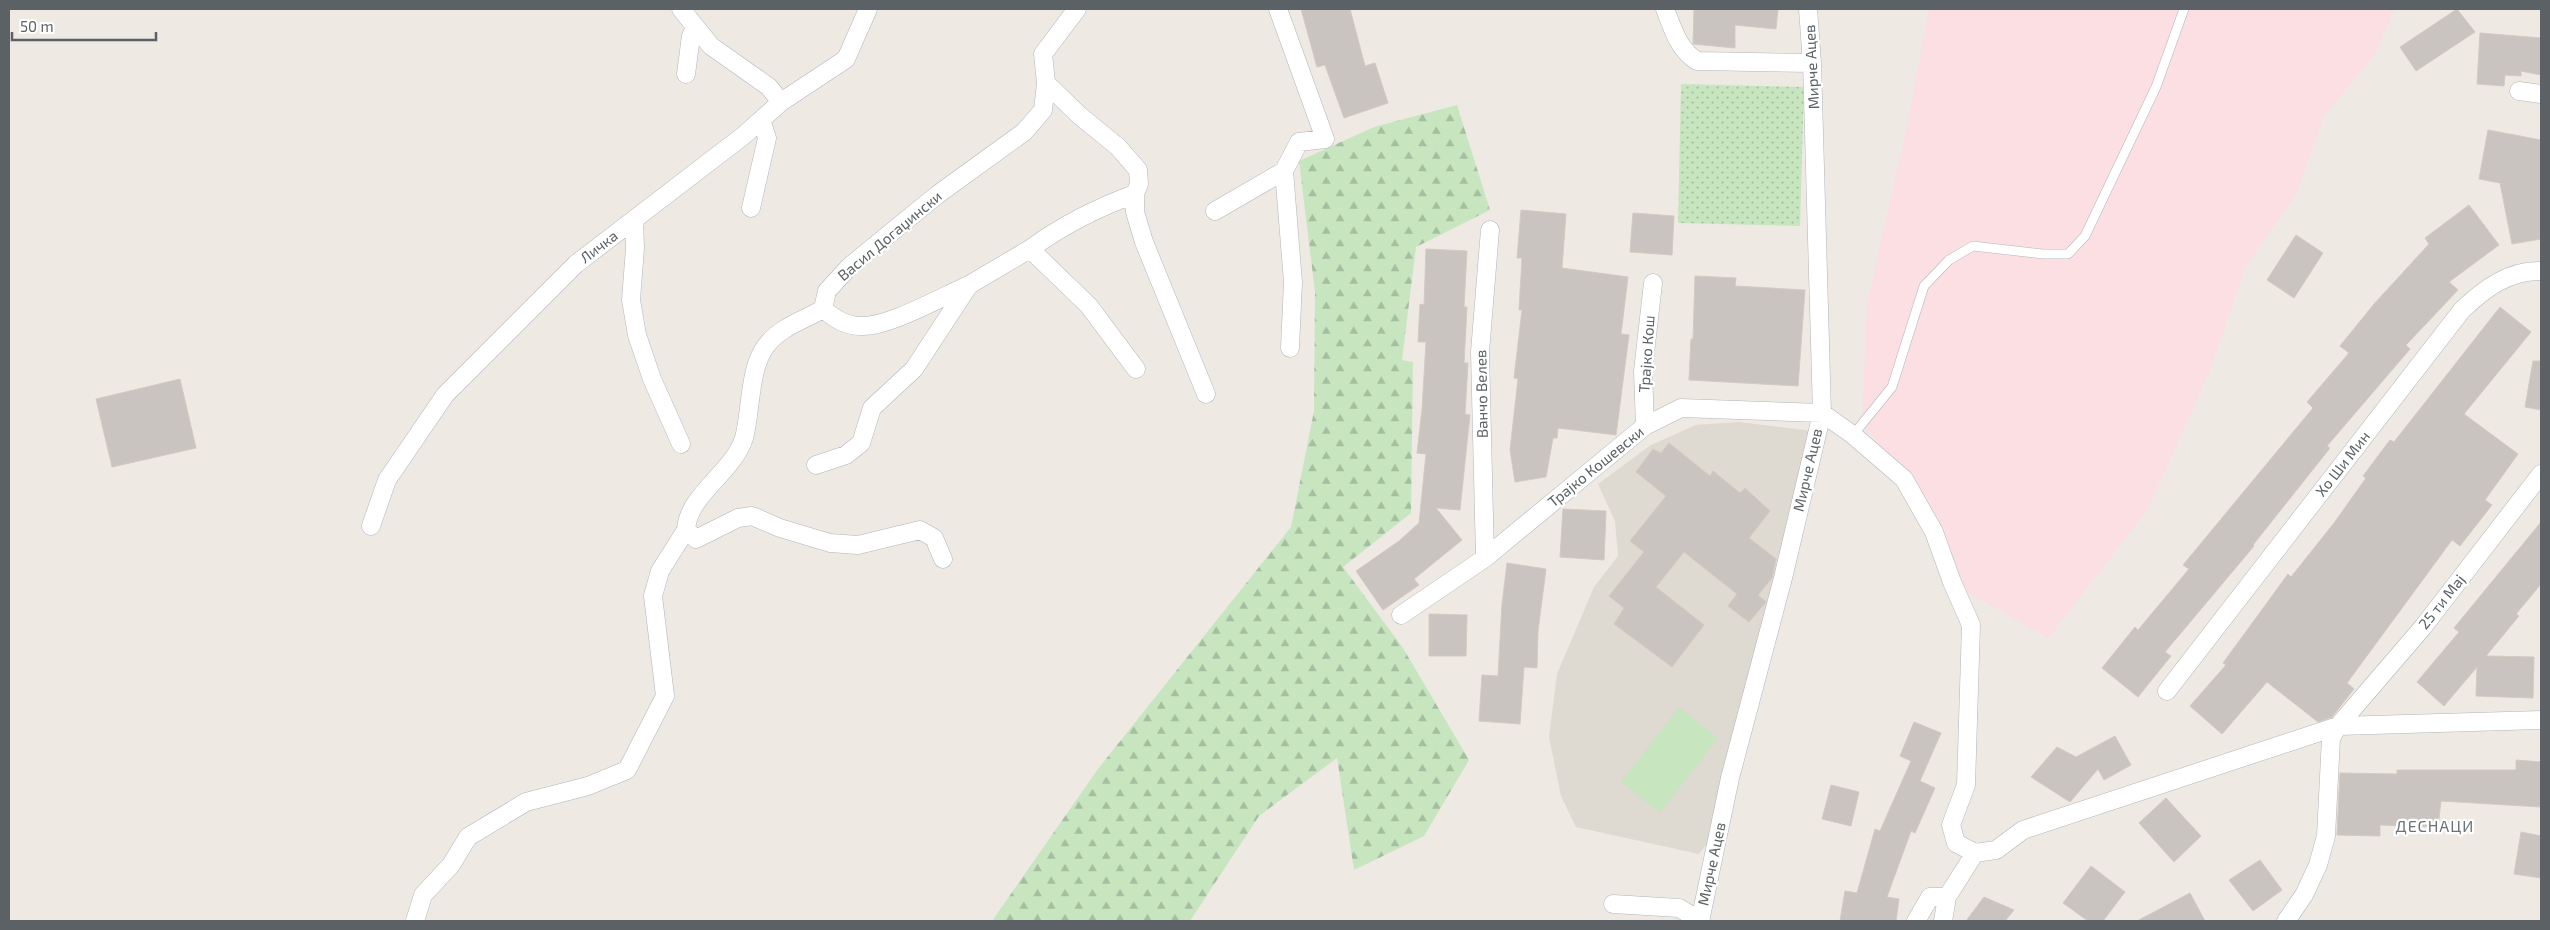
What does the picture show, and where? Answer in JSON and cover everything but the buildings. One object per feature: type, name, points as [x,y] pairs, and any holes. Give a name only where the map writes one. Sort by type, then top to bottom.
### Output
[{"type":"street","points":[[681,9],[711,46],[769,86],[781,102]]},
{"type":"street","name":"Личка","points":[[371,526],[387,480],[445,395],[576,264],[634,221],[781,102],[846,59],[868,9]]},
{"type":"street","name":"Васил Догаџински","points":[[823,309],[827,291],[850,266],[937,195],[1024,132],[1044,110],[1046,83],[1043,54],[1077,9]]},
{"type":"street","points":[[1278,9],[1325,139],[1299,142],[1284,171],[1293,282],[1290,348]]},
{"type":"street","points":[[1665,9],[1677,40],[1687,55],[1697,61],[1812,63]]},
{"type":"street","name":"Мирче Ацев","points":[[1700,921],[1730,778],[1783,578],[1822,413],[1812,63],[1808,9]]},
{"type":"street","points":[[686,74],[691,36],[695,28]]},
{"type":"street","points":[[1046,83],[1079,115],[1118,147],[1138,170],[1139,184],[1134,194],[1135,212],[1144,242],[1206,394]]},
{"type":"street","points":[[2519,91],[2541,94]]},
{"type":"street","points":[[751,208],[767,138],[761,120]]},
{"type":"street","points":[[1215,211],[1284,171]]},
{"type":"street","points":[[415,921],[423,895],[451,865],[468,837],[526,802],[588,786],[627,770],[665,696],[653,596],[660,571],[686,530],[687,519],[728,464],[743,439],[753,381],[764,347],[782,330],[823,309],[839,322],[861,326],[884,322],[969,285],[1030,249],[1063,225],[1105,204],[1134,194]]},
{"type":"street","points":[[634,221],[635,248],[631,300],[637,335],[652,379],[681,444]]},
{"type":"street","name":"Ванчо Велев","points":[[1485,558],[1480,352],[1490,230]]},
{"type":"street","points":[[1030,249],[1089,306],[1136,369]]},
{"type":"street","name":"Хо Ши Мин","points":[[2167,690],[2462,310],[2490,287],[2511,274],[2541,271]]},
{"type":"street","name":"Трајко Кош","points":[[1644,426],[1643,371],[1653,283]]},
{"type":"street","points":[[816,465],[846,455],[861,443],[872,408],[914,369],[969,285]]},
{"type":"street","name":"Трајко Кошевски","points":[[1401,615],[1485,558],[1644,426],[1681,408],[1822,413]]},
{"type":"street","points":[[1822,413],[1853,435],[1904,479],[1934,532],[1952,582],[1971,625],[1966,785],[1951,825],[1956,843],[1974,853],[1996,850],[2023,830],[2338,726],[2541,720]]},
{"type":"street","name":"25 ти Мај","points":[[2286,921],[2304,895],[2318,865],[2326,836],[2331,738],[2338,726],[2423,628],[2541,474]]},
{"type":"street","points":[[686,530],[696,540],[738,518],[752,516],[780,528],[830,543],[858,546],[920,530],[934,538],[944,559]]},
{"type":"street","points":[[1943,921],[1947,897],[1974,853]]},
{"type":"street","points":[[1916,921],[1930,897],[1947,897]]},
{"type":"street","points":[[1612,904],[1679,908],[1700,921]]},
{"type":"lane","points":[[1853,435],[1892,387],[1924,286],[1949,260],[1973,246],[2043,254],[2068,254],[2085,236],[2156,88],[2184,9]]},
{"type":"shaded area","points":[[1929,9],[2395,9],[2374,55],[2324,116],[2296,194],[2245,268],[2210,370],[2148,509],[2048,638],[1965,591],[1940,523],[1862,422],[1867,304],[1906,130]]},
{"type":"shaded area","points":[[1739,422],[1812,431],[1711,839],[1699,854],[1576,827],[1561,796],[1549,737],[1557,674],[1594,587],[1618,556],[1615,521],[1598,484],[1651,445],[1696,425]]},
{"type":"green space","points":[[1681,84],[1804,87],[1800,226],[1678,223]]},
{"type":"green space","points":[[1457,105],[1490,210],[1416,247],[1402,360],[1413,362],[1411,513],[1343,567],[1403,648],[1469,760],[1424,836],[1354,870],[1337,758],[1259,816],[1190,921],[992,921],[1098,769],[1291,527],[1314,411],[1315,292],[1299,161],[1374,127]]},
{"type":"green space","points":[[1679,707],[1718,738],[1660,813],[1621,782]]},
{"type":"district","name":"ДЕСНАЦИ","points":[[2435,826]]}]
